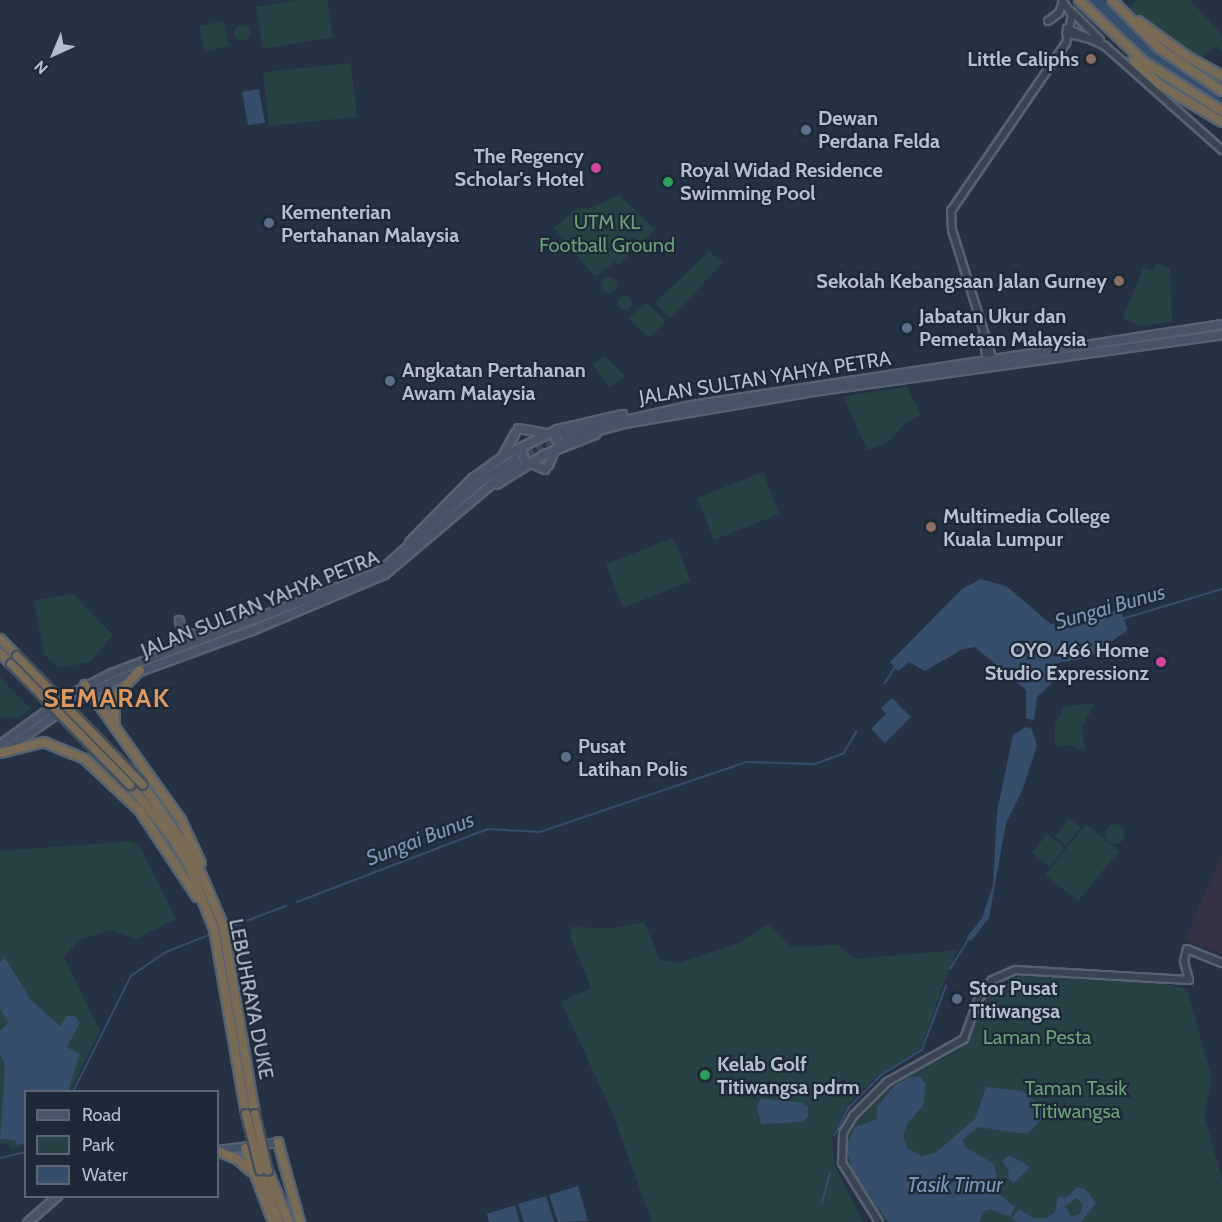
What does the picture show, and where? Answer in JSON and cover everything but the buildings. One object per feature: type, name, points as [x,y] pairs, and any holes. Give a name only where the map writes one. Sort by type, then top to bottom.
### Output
[{"type":"highway","points":[[1079,0],[1160,85],[1222,122]]},
{"type":"highway","points":[[1112,0],[1176,62],[1222,91]]},
{"type":"highway","points":[[1126,15],[1222,75]]},
{"type":"highway","points":[[1118,41],[1172,82],[1222,111]]},
{"type":"highway","name":"LEBUHRAYA DUKE","points":[[0,639],[143,785],[177,831],[212,896],[224,945],[260,1171],[279,1222]]},
{"type":"highway","name":"LEBUHRAYA DUKE","points":[[0,653],[130,785],[175,843],[209,916],[218,927]]},
{"type":"highway","points":[[118,734],[114,697],[140,670]]},
{"type":"highway","points":[[88,689],[181,820],[206,871],[212,896]]},
{"type":"highway","points":[[0,753],[35,742],[54,743],[100,771],[140,811],[209,916]]},
{"type":"highway","points":[[278,1142],[300,1222]]},
{"type":"highway","points":[[244,1148],[260,1171],[273,1222]]},
{"type":"highway","points":[[219,1150],[260,1171]]},
{"type":"highway","name":"LEBUHRAYA DUKE","points":[[260,1171],[289,1222]]},
{"type":"main road","name":"JALAN SULTAN YAHYA PETRA","points":[[562,437],[665,413],[991,363],[1211,325],[1222,326]]},
{"type":"main road","name":"JALAN SULTAN YAHYA PETRA","points":[[991,363],[1222,334]]},
{"type":"main road","points":[[405,548],[423,524],[502,456],[516,430],[562,437],[665,413]]},
{"type":"main road","points":[[516,457],[546,434]]},
{"type":"main road","points":[[502,456],[516,457],[522,453],[528,463],[546,467],[562,437]]},
{"type":"main road","points":[[418,547],[502,479],[554,450]]},
{"type":"main road","name":"JALAN SULTAN YAHYA PETRA","points":[[0,753],[88,689],[193,653],[372,580],[418,547],[516,457]]},
{"type":"main road","name":"JALAN SULTAN YAHYA PETRA","points":[[0,744],[88,689],[198,640],[369,575],[390,563],[483,479],[516,457]]},
{"type":"main road","points":[[175,650],[184,638],[179,620]]},
{"type":"main road","points":[[190,633],[207,637]]},
{"type":"main road","points":[[193,653],[198,640],[224,641]]},
{"type":"main road","points":[[219,1150],[278,1142]]},
{"type":"main road","points":[[27,1222],[56,1198]]},
{"type":"street","points":[[991,363],[952,230],[951,211],[1047,72],[1068,31],[1072,15],[1062,1]]},
{"type":"street","points":[[1048,21],[1059,13],[1062,1]]},
{"type":"street","points":[[1062,1],[1105,46],[1222,150]]},
{"type":"street","points":[[1068,31],[1105,46]]},
{"type":"street","points":[[879,1222],[842,1163],[843,1133],[867,1100],[891,1079],[964,1039],[978,1000],[992,980],[1016,970],[1189,980],[1184,961],[1187,949],[1222,963]]},
{"type":"shaded area","points":[[1222,854],[1222,954],[1184,940]]},
{"type":"green space","points":[[295,0],[327,0],[333,37],[263,49],[256,7]]},
{"type":"green space","points":[[1136,0],[1190,0],[1222,34],[1222,51],[1217,46],[1198,60],[1154,31],[1129,8]]},
{"type":"green space","points":[[223,21],[229,46],[205,52],[199,26]]},
{"type":"green space","points":[[239,25],[245,25],[250,33],[248,39],[239,41],[234,36],[234,30]]},
{"type":"green space","points":[[351,63],[357,117],[269,126],[263,72]]},
{"type":"green space","name":"UTM KL Football Ground","points":[[619,195],[655,229],[619,265],[614,262],[595,277],[554,228],[578,207],[588,209]]},
{"type":"green space","points":[[709,251],[723,263],[670,318],[655,303]]},
{"type":"green space","points":[[1156,263],[1170,268],[1172,322],[1139,326],[1123,318],[1143,268],[1153,271]]},
{"type":"green space","points":[[606,277],[612,277],[617,285],[615,291],[606,293],[601,288],[601,282]]},
{"type":"green space","points":[[625,296],[630,298],[632,303],[630,308],[625,310],[620,308],[618,303],[620,298]]},
{"type":"green space","points":[[646,302],[666,321],[649,338],[629,319]]},
{"type":"green space","points":[[605,356],[625,376],[610,388],[592,364]]},
{"type":"green space","points":[[907,387],[921,415],[906,423],[887,443],[867,450],[843,396]]},
{"type":"green space","points":[[763,472],[779,514],[714,540],[697,498]]},
{"type":"green space","points":[[673,538],[691,581],[623,608],[606,564]]},
{"type":"green space","points":[[73,594],[113,635],[90,662],[59,668],[44,655],[34,600]]},
{"type":"green space","points":[[0,677],[31,709],[19,718],[0,717]]},
{"type":"green space","points":[[1095,703],[1082,727],[1085,752],[1071,745],[1055,747],[1055,725],[1064,707]]},
{"type":"green space","points":[[1069,819],[1081,828],[1066,845],[1055,836]]},
{"type":"green space","points":[[1086,824],[1119,851],[1078,901],[1045,875]]},
{"type":"green space","points":[[1115,824],[1122,827],[1125,834],[1122,841],[1115,844],[1108,841],[1105,834],[1108,827]]},
{"type":"green space","points":[[1047,834],[1065,848],[1050,867],[1032,853]]},
{"type":"green space","points":[[132,841],[140,847],[176,919],[136,939],[110,930],[79,940],[64,957],[100,1031],[70,1090],[24,1090],[24,1146],[11,1150],[8,1143],[0,1144],[0,851]]},
{"type":"green space","points":[[644,922],[660,960],[678,963],[740,943],[767,924],[792,947],[838,945],[856,959],[956,950],[921,1048],[875,1078],[846,1107],[832,1136],[835,1166],[863,1222],[652,1222],[611,1109],[561,1002],[591,988],[571,939],[571,927],[612,928]]},
{"type":"green space","name":"Taman Tasik Titiwangsa","points":[[1024,975],[1159,982],[1187,989],[1212,1079],[1204,1115],[1222,1179],[1222,1222],[885,1222],[847,1163],[845,1147],[859,1116],[894,1083],[956,1052],[968,1039],[987,995],[999,981]]},
{"type":"water","points":[[1088,0],[1103,0],[1162,57],[1222,99],[1222,108],[1157,67]]},
{"type":"water","points":[[259,89],[265,123],[248,125],[242,92]]},
{"type":"water","points":[[981,579],[1006,586],[1051,624],[1084,621],[1120,609],[1128,630],[1088,658],[1057,663],[1054,681],[1037,697],[1034,720],[1026,718],[1026,690],[975,647],[963,649],[925,671],[909,662],[898,671],[890,662],[962,589]]},
{"type":"water","points":[[892,698],[911,717],[885,743],[871,729],[886,714],[881,708]]},
{"type":"water","points":[[1026,727],[1032,729],[1037,746],[1022,791],[1006,823],[989,918],[971,941],[967,937],[982,918],[993,886],[997,812],[1013,735]]},
{"type":"water","points":[[5,958],[31,1000],[60,1026],[67,1016],[75,1016],[80,1023],[67,1047],[80,1054],[68,1090],[24,1090],[24,1143],[16,1145],[15,1140],[0,1139],[5,1065],[0,1055],[0,1031],[8,1023],[0,1009],[0,962]]},
{"type":"water","name":"Tasik Timur","points":[[910,1077],[920,1077],[926,1084],[923,1106],[907,1124],[903,1136],[908,1149],[921,1156],[935,1153],[975,1119],[986,1087],[1022,1091],[1041,1105],[1041,1120],[1027,1134],[978,1127],[963,1140],[965,1147],[994,1164],[997,1178],[994,1190],[1015,1207],[1010,1217],[990,1209],[983,1212],[980,1222],[888,1222],[852,1170],[846,1147],[855,1127],[877,1119],[877,1107],[894,1086]]},
{"type":"water","points":[[761,1098],[802,1103],[808,1107],[808,1116],[802,1122],[761,1124],[757,1105]]},
{"type":"water","points":[[1009,1155],[1030,1167],[1014,1183],[1009,1180],[1008,1169],[1002,1161]]},
{"type":"water","points":[[578,1186],[588,1221],[558,1222],[549,1195]]},
{"type":"water","points":[[1077,1187],[1085,1189],[1096,1203],[1081,1222],[1016,1222],[1012,1218],[1019,1209],[1033,1218],[1047,1218],[1055,1212],[1058,1196],[1066,1198]],"holes":[[[1077,1198],[1083,1205],[1080,1214],[1072,1217],[1065,1206]]]},
{"type":"water","points":[[546,1196],[554,1222],[524,1222],[518,1204]]},
{"type":"water","points":[[515,1205],[520,1222],[489,1222],[487,1214]]},
{"type":"waterway","name":"Sungai Bunus","points":[[1122,619],[1222,589]]},
{"type":"waterway","name":"Sungai Bunus","points":[[885,683],[895,667]]},
{"type":"waterway","name":"Sungai Bunus","points":[[297,902],[488,829],[540,832],[747,762],[815,764],[843,754],[856,732]]},
{"type":"waterway","name":"Sungai Bunus","points":[[228,928],[286,906]]},
{"type":"waterway","name":"Sungai Bunus","points":[[74,1090],[131,976],[166,952],[212,934]]},
{"type":"waterway","points":[[950,969],[969,939]]},
{"type":"waterway","points":[[834,1136],[849,1107],[881,1075],[922,1050],[946,986]]},
{"type":"waterway","name":"Sungai Bunus","points":[[0,1158],[24,1152]]},
{"type":"waterway","points":[[822,1203],[830,1174]]},
{"type":"tunnel","points":[[517,456],[558,436]]},
{"type":"tunnel","points":[[519,461],[566,439]]},
{"type":"place","name":"Little Caliphs","points":[[1091,59]]},
{"type":"place","name":"Dewan Perdana Felda","points":[[806,130]]},
{"type":"place","name":"The Regency Scholar's Hotel","points":[[596,168]]},
{"type":"place","name":"Royal Widad Residence Swimming Pool","points":[[668,182]]},
{"type":"place","name":"Kementerian Pertahanan Malaysia","points":[[269,223]]},
{"type":"place","name":"Sekolah Kebangsaan Jalan Gurney","points":[[1119,281]]},
{"type":"place","name":"Jabatan Ukur dan Pemetaan Malaysia","points":[[907,328]]},
{"type":"place","name":"Angkatan Pertahanan Awam Malaysia","points":[[390,381]]},
{"type":"place","name":"Multimedia College Kuala Lumpur","points":[[931,527]]},
{"type":"place","name":"OYO 466 Home Studio Expressionz","points":[[1161,662]]},
{"type":"place","name":"Pusat Latihan Polis","points":[[566,757]]},
{"type":"place","name":"Stor Pusat Titiwangsa","points":[[957,999]]},
{"type":"place","name":"Kelab Golf Titiwangsa pdrm","points":[[705,1075]]},
{"type":"district","name":"SEMARAK","points":[[107,699]]},
{"type":"park label","name":"Laman Pesta","points":[[1037,1037]]}]
